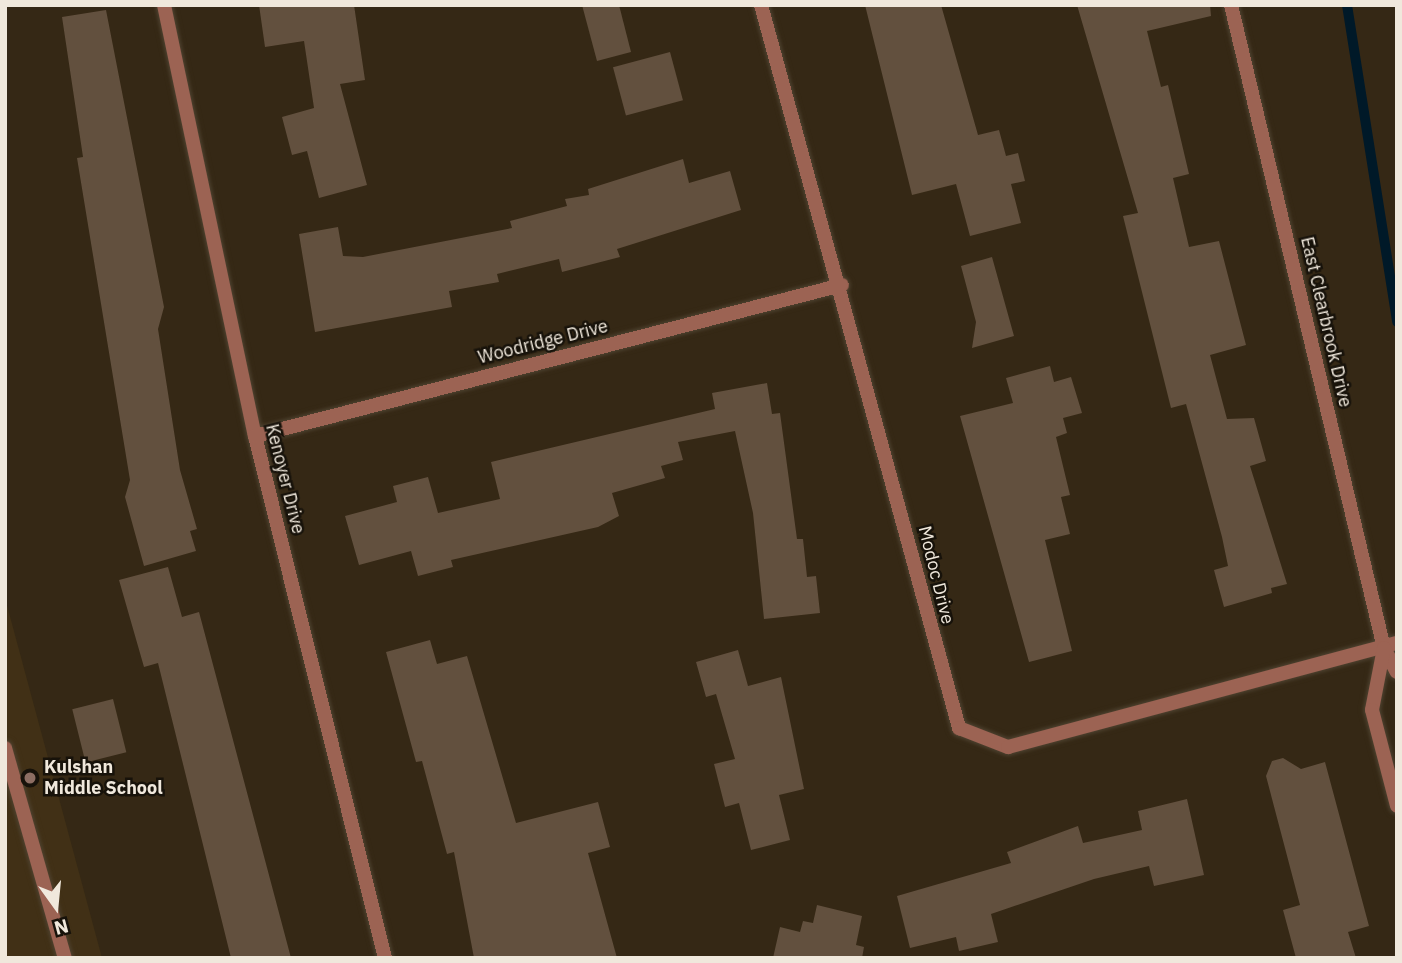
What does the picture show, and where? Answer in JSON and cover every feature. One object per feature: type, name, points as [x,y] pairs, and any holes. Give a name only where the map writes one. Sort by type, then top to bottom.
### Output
[{"type":"street","name":"Kenoyer Drive","points":[[164,5],[255,436],[385,958]]},
{"type":"street","name":"Modoc Drive","points":[[761,5],[842,285],[959,727],[1008,747],[1390,646]]},
{"type":"street","name":"East Clearbrook Drive","points":[[1231,5],[1390,646]]},
{"type":"street","name":"Woodridge Drive","points":[[255,436],[842,285]]},
{"type":"street","points":[[1390,646],[1397,672]]},
{"type":"street","points":[[1390,646],[1372,710],[1397,806]]},
{"type":"street","points":[[5,748],[65,958]]},
{"type":"shaded area","name":"Kulshan Middle School","points":[[5,598],[102,958],[5,958]]},
{"type":"building","points":[[259,5],[354,5],[365,80],[340,84],[367,185],[319,198],[307,151],[292,155],[282,117],[314,108],[304,41],[265,47]]},
{"type":"building","points":[[582,5],[619,5],[631,52],[597,61]]},
{"type":"building","points":[[865,5],[941,5],[978,135],[999,130],[1006,156],[1018,153],[1025,181],[1011,184],[1021,223],[970,236],[956,184],[912,195]]},
{"type":"building","points":[[1077,5],[1210,5],[1211,16],[1147,31],[1161,87],[1168,85],[1189,174],[1173,178],[1189,247],[1219,241],[1246,345],[1210,355],[1227,419],[1254,418],[1266,461],[1250,466],[1287,584],[1271,588],[1272,593],[1224,607],[1214,570],[1228,566],[1222,537],[1186,404],[1171,408],[1123,216],[1138,213]]},
{"type":"building","points":[[106,10],[164,307],[158,329],[180,470],[197,529],[190,531],[196,551],[144,566],[125,497],[130,480],[77,158],[83,157],[62,17]]},
{"type":"building","points":[[670,52],[683,100],[626,116],[613,67]]},
{"type":"building","points":[[683,159],[689,183],[730,171],[741,210],[617,249],[620,257],[562,272],[559,259],[497,274],[499,282],[449,291],[452,307],[315,332],[299,234],[338,227],[343,256],[363,257],[512,228],[510,221],[567,206],[565,199],[589,195],[588,189]]},
{"type":"building","points":[[992,257],[1014,336],[972,348],[976,322],[961,266]]},
{"type":"building","points":[[1050,366],[1054,382],[1071,377],[1082,413],[1063,418],[1067,433],[1056,437],[1070,495],[1061,497],[1070,534],[1045,540],[1072,651],[1029,662],[960,416],[1013,403],[1006,378]]},
{"type":"building","points":[[767,383],[772,414],[780,413],[797,539],[803,539],[807,577],[816,576],[820,613],[764,619],[753,513],[735,431],[678,442],[683,460],[661,466],[665,478],[612,493],[619,516],[598,527],[451,560],[453,567],[418,576],[411,551],[359,565],[345,516],[397,502],[393,486],[428,477],[438,513],[500,499],[491,462],[715,409],[712,393]]},
{"type":"building","points":[[168,567],[182,617],[199,612],[291,958],[231,958],[158,663],[144,667],[119,580]]},
{"type":"building","points":[[430,640],[437,664],[467,656],[516,823],[598,802],[610,847],[588,853],[617,958],[474,958],[454,852],[447,854],[422,761],[416,762],[386,652]]},
{"type":"building","points":[[738,650],[748,686],[781,677],[804,789],[779,795],[790,840],[751,850],[739,803],[725,807],[714,764],[735,759],[716,694],[706,697],[696,662]]},
{"type":"building","points":[[113,699],[126,752],[86,763],[72,709]]},
{"type":"building","points":[[1283,758],[1301,769],[1325,762],[1369,926],[1348,932],[1356,958],[1296,958],[1283,910],[1300,905],[1266,776],[1272,761]]},
{"type":"building","points":[[1187,799],[1204,875],[1154,886],[1149,866],[1094,879],[991,914],[998,942],[959,951],[956,937],[910,948],[897,896],[1011,863],[1007,852],[1078,826],[1083,843],[1142,830],[1138,811]]},
{"type":"building","points":[[817,905],[862,916],[856,945],[864,947],[862,958],[773,958],[780,927],[800,932],[803,921],[813,923]]},
{"type":"waterway","points":[[1347,5],[1397,322]]},
{"type":"place","name":"Kulshan Middle School","points":[[30,778]]}]
